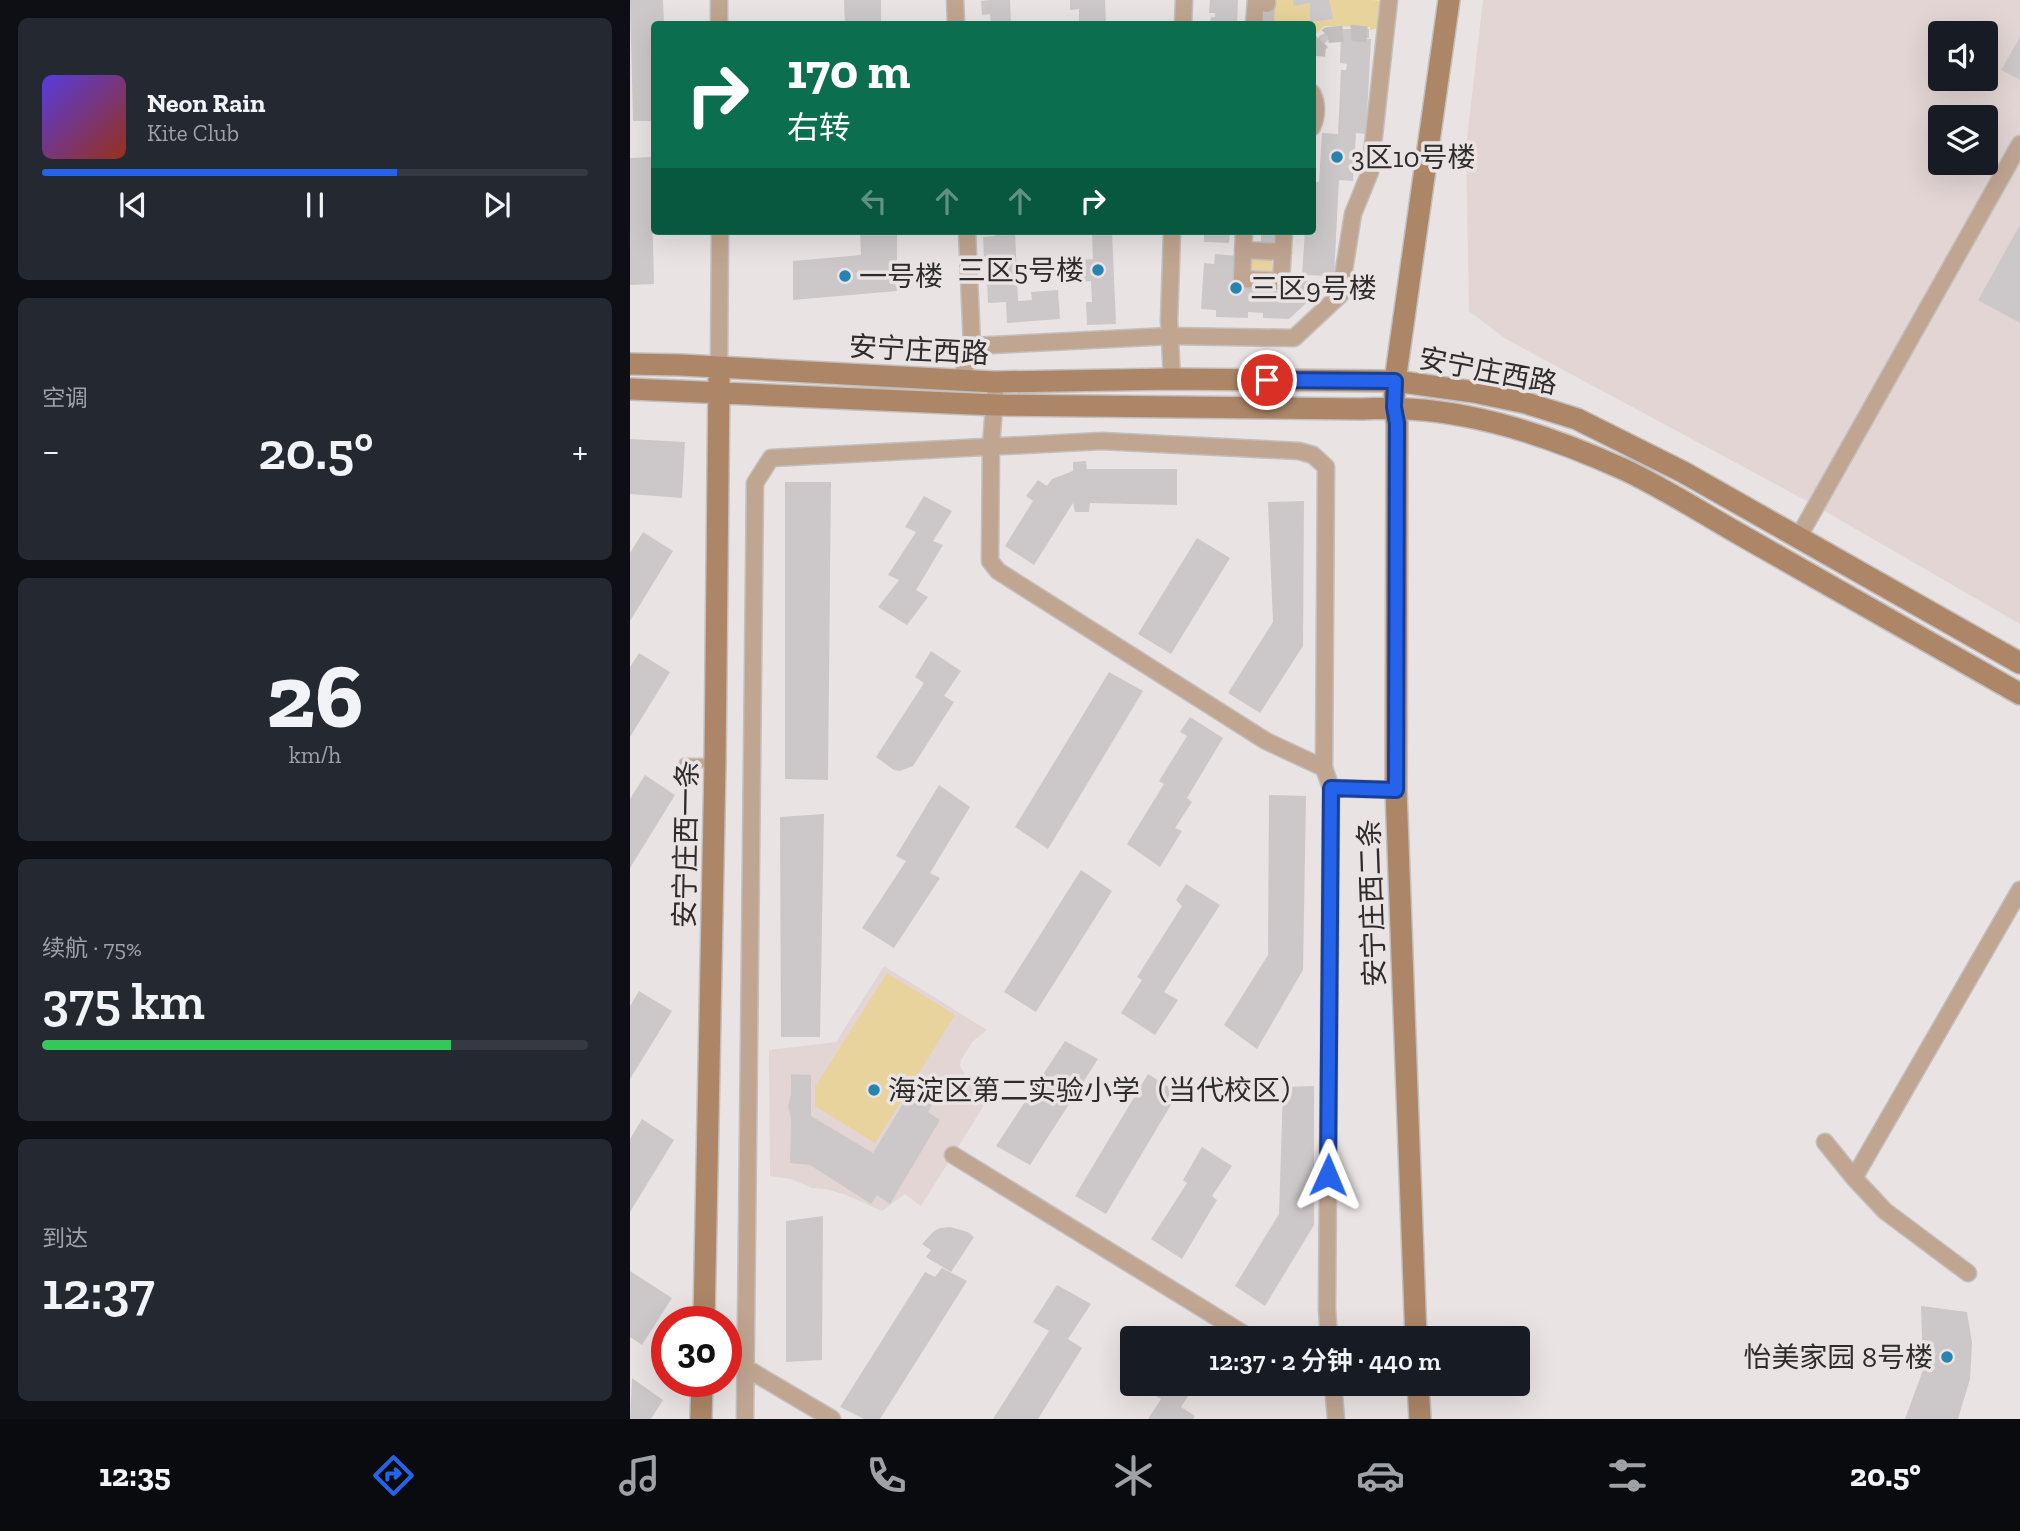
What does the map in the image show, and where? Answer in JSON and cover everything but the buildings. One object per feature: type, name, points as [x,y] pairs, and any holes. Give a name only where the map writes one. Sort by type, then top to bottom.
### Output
[{"type":"main road","name":"安宁庄西二条","points":[[1416,1326],[1396,790],[1397,423],[1394,407],[1395,381],[1449,0]]},
{"type":"main road","name":"安宁庄西路","points":[[630,364],[994,382],[1172,379],[1395,381],[1474,392],[1526,403],[1577,419],[1683,472],[2020,663]]},
{"type":"main road","name":"安宁庄西一条","points":[[704,1306],[715,763],[719,367]]},
{"type":"main road","name":"安宁庄西路","points":[[630,389],[996,405],[1362,409],[1394,407],[1446,413],[1510,426],[1625,470],[2020,694]]},
{"type":"main road","points":[[1419,1396],[1420,1419]]},
{"type":"main road","points":[[701,1419],[702,1397]]},
{"type":"street","points":[[719,0],[719,21]]},
{"type":"street","points":[[955,0],[957,21]]},
{"type":"street","points":[[1183,21],[1184,0]]},
{"type":"street","points":[[972,346],[1170,337],[1294,338],[1340,295],[1353,214],[1370,172],[1378,35],[1389,0]]},
{"type":"street","points":[[1255,21],[1263,1]]},
{"type":"street","points":[[1798,538],[2020,144]]},
{"type":"street","points":[[719,367],[720,235]]},
{"type":"street","points":[[961,380],[972,346],[967,235]]},
{"type":"street","points":[[1172,235],[1172,379]]},
{"type":"street","points":[[1244,235],[1242,279],[1281,281],[1284,235]]},
{"type":"street","points":[[1243,250],[1283,252]]},
{"type":"street","points":[[994,382],[996,405],[991,446],[990,561],[998,571],[1266,741],[1324,768]]},
{"type":"street","points":[[745,1419],[755,483],[771,458],[1102,441],[1299,451],[1313,455],[1326,467],[1324,768],[1331,788],[1328,1326]]},
{"type":"street","points":[[1331,788],[1396,790]]},
{"type":"street","points":[[1854,1178],[2020,890]]},
{"type":"street","points":[[1825,1142],[1885,1211],[1968,1273]]},
{"type":"street","points":[[953,1155],[1231,1326]]},
{"type":"street","points":[[746,1368],[832,1419]]},
{"type":"street","points":[[1334,1396],[1336,1419]]},
{"type":"lane","points":[[684,763],[715,763]]},
{"type":"shaded area","points":[[1275,0],[1383,1],[1379,28],[1370,30],[1370,27],[1324,26],[1316,34],[1316,21],[1273,21]]},
{"type":"shaded area","points":[[1483,0],[2020,0],[2020,624],[1816,506],[1506,339],[1469,311],[1466,147]]},
{"type":"shaded area","points":[[1249,257],[1272,257],[1272,272],[1248,270]]},
{"type":"shaded area","name":"海淀区第二实验小学（当代校区）","points":[[884,966],[987,1030],[972,1042],[960,1066],[969,1081],[988,1099],[921,1206],[905,1194],[882,1211],[846,1195],[812,1188],[791,1179],[770,1176],[769,1050],[836,1042]]},
{"type":"shaded area","points":[[887,973],[955,1015],[875,1143],[815,1106],[815,1087]]},
{"type":"tunnel","points":[[1266,21],[1267,4]]},
{"type":"tunnel","points":[[1317,56],[1318,46],[1328,35],[1371,35]]},
{"type":"place","name":"3区10号楼","points":[[1337,157]]},
{"type":"place","name":"三区5号楼","points":[[1098,270]]},
{"type":"place","name":"一号楼","points":[[845,276]]},
{"type":"place","name":"三区9号楼","points":[[1236,288]]},
{"type":"place","name":"海淀区第二实验小学（当代校区）","points":[[874,1090]]},
{"type":"place","name":"怡美家园 8号楼","points":[[1947,1357]]},
{"type":"route","points":[[1267,380],[1395,381],[1396,790],[1331,788],[1328,1175]]}]
